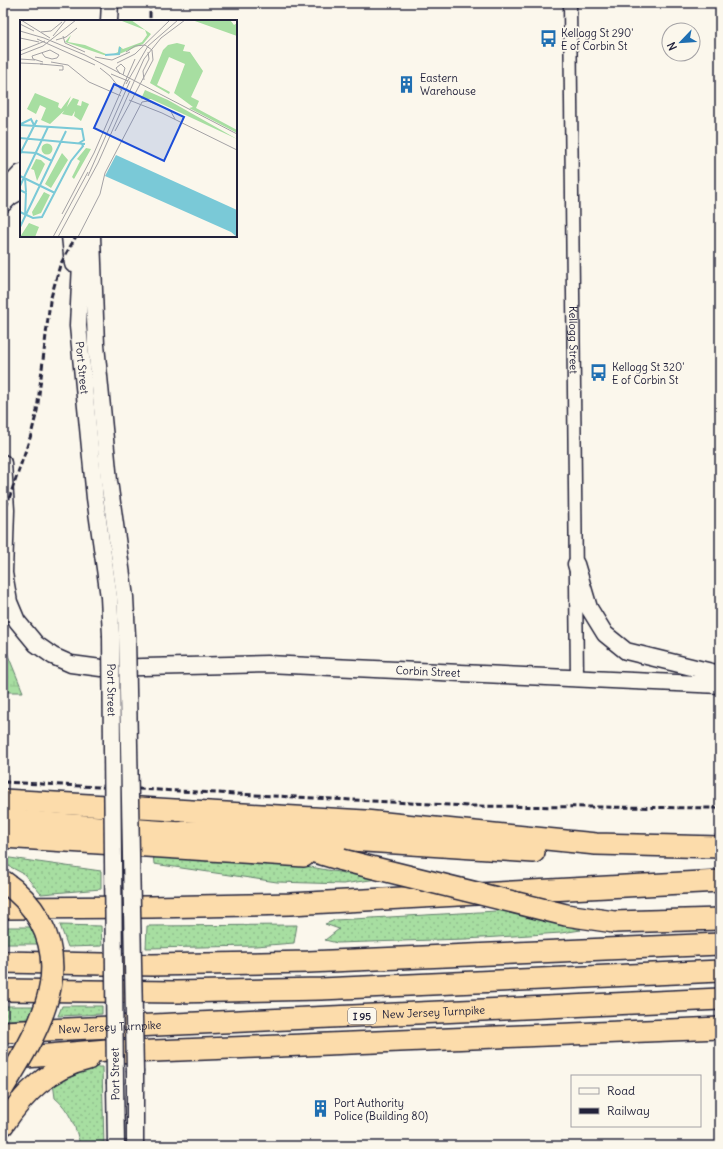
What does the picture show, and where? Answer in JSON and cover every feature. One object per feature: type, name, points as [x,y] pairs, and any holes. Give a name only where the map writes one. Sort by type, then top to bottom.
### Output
[{"type":"highway","points":[[3,800],[366,821],[596,844],[720,848]]},
{"type":"highway","points":[[3,820],[183,832],[308,850],[342,860],[566,915],[614,922],[720,919]]},
{"type":"highway","points":[[183,832],[212,831],[566,853],[690,852],[720,848]]},
{"type":"highway","points":[[3,837],[342,860]]},
{"type":"highway","points":[[3,881],[21,895],[37,915],[43,926],[50,948],[52,970],[48,998],[40,1021],[26,1049],[3,1088]]},
{"type":"highway","points":[[3,908],[152,908],[290,904],[720,882]]},
{"type":"highway","points":[[3,962],[152,965],[308,962],[720,944]]},
{"type":"highway","points":[[3,990],[176,992],[321,989],[720,971]]},
{"type":"highway","name":"New Jersey Turnpike","points":[[3,1032],[720,999]]},
{"type":"highway","points":[[3,1059],[107,1050],[130,1052],[720,1028]]},
{"type":"highway","points":[[3,1125],[28,1091],[54,1072],[83,1060],[130,1052]]},
{"type":"main road","points":[[100,20],[101,3]]},
{"type":"main road","points":[[108,20],[110,3]]},
{"type":"main road","points":[[3,195],[20,174]]},
{"type":"main road","points":[[3,204],[10,197],[20,192]]},
{"type":"main road","points":[[70,237],[78,326]]},
{"type":"main road","name":"Port Street","points":[[83,237],[78,326],[95,498],[109,596],[111,635],[116,1146]]},
{"type":"main road","name":"Port Street","points":[[92,237],[96,345],[109,481],[125,597],[127,636],[135,1146]]},
{"type":"main road","name":"Corbin Street","points":[[3,462],[6,510],[5,583],[13,612],[29,637],[53,656],[71,664],[84,667],[186,667],[267,664],[720,685]]},
{"type":"main road","points":[[576,564],[589,608],[605,634],[626,651],[720,674]]},
{"type":"main road","name":"Corbin Street","points":[[670,683],[720,694]]},
{"type":"street","name":"Kellogg Street","points":[[570,3],[577,678]]},
{"type":"green space","points":[[3,643],[23,692],[3,692]]},
{"type":"green space","points":[[153,853],[277,861],[377,879],[343,884],[277,882],[154,864]]},
{"type":"green space","points":[[3,857],[101,871],[101,889],[41,894],[24,874],[3,863]]},
{"type":"green space","points":[[515,910],[581,930],[561,933],[466,939],[337,943],[325,940],[339,929],[325,924],[335,920]]},
{"type":"green space","points":[[60,925],[101,926],[102,946],[68,947]]},
{"type":"green space","points":[[297,925],[294,943],[256,946],[146,948],[147,926]]},
{"type":"green space","points":[[3,927],[34,927],[42,944],[3,944]]},
{"type":"green space","points":[[3,1006],[35,1006],[30,1019],[3,1020]]},
{"type":"green space","points":[[62,1006],[102,1006],[102,1014],[58,1016]]},
{"type":"green space","points":[[83,1067],[102,1067],[104,1146],[80,1146],[72,1120],[55,1098],[53,1083]]},
{"type":"railway","points":[[150,3],[150,20]]},
{"type":"railway","points":[[3,516],[31,435],[37,411],[50,301],[60,265],[75,237]]},
{"type":"railway","points":[[3,782],[469,806],[720,808]]},
{"type":"place","name":"Kellogg St 290' E of Corbin St","points":[[548,39]]},
{"type":"place","name":"Eastern Warehouse","points":[[407,84]]},
{"type":"place","name":"Kellogg St 320' E of Corbin St","points":[[599,373]]},
{"type":"place","name":"Port Authority Police (Building 80)","points":[[321,1109]]}]
